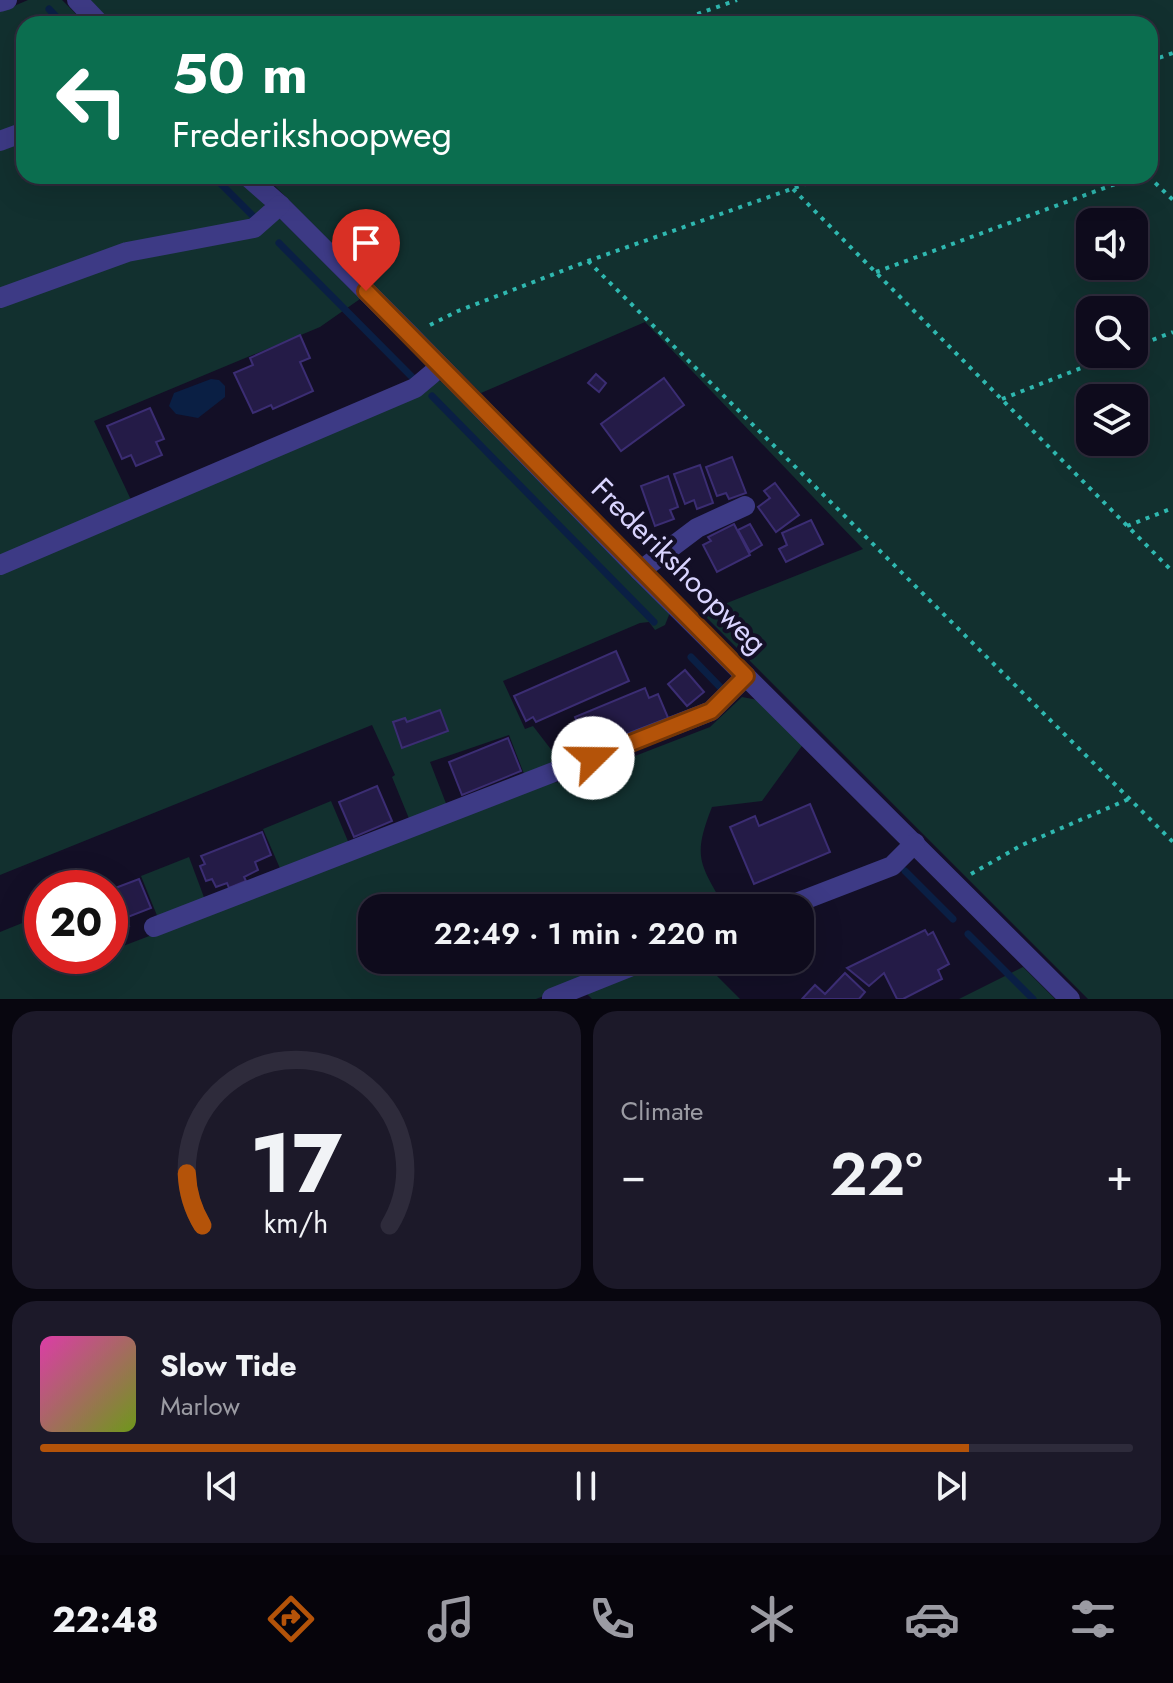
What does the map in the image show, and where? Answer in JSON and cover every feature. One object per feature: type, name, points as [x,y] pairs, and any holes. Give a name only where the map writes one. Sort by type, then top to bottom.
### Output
[{"type":"street","points":[[0,2],[7,0]]},
{"type":"street","points":[[77,0],[92,16]]},
{"type":"street","name":"Frederikshoopweg","points":[[256,184],[1070,999]]},
{"type":"street","points":[[0,298],[127,252],[254,228],[280,205]]},
{"type":"street","points":[[0,565],[415,388],[440,367]]},
{"type":"street","points":[[640,571],[697,528],[745,506]]},
{"type":"street","points":[[154,927],[711,711],[746,676]]},
{"type":"street","points":[[814,896],[892,866],[915,843]]},
{"type":"street","points":[[552,998],[612,974]]},
{"type":"path","points":[[692,16],[737,0]]},
{"type":"path","points":[[410,335],[458,311],[588,261],[806,184]]},
{"type":"path","points":[[876,272],[1115,184]]},
{"type":"path","points":[[1156,184],[1173,200]]},
{"type":"path","points":[[793,189],[1173,572]]},
{"type":"path","points":[[588,261],[1173,842]]},
{"type":"path","points":[[1148,342],[1173,332]]},
{"type":"path","points":[[1002,399],[1081,368]]},
{"type":"path","points":[[1127,526],[1173,508]]},
{"type":"path","points":[[955,884],[1022,845],[1129,798]]},
{"type":"green space","points":[[28,0],[62,0],[78,16],[16,16],[16,129],[0,135],[0,12]]},
{"type":"green space","points":[[90,0],[1173,0],[1173,999],[1088,999],[702,613],[863,549],[645,322],[481,393],[273,184],[1158,184],[1158,16],[106,16]]},
{"type":"green space","points":[[16,138],[16,184],[246,184],[264,203],[264,210],[259,217],[0,292],[0,144]]},
{"type":"green space","points":[[277,216],[360,299],[320,327],[94,421],[132,502],[0,561],[0,302],[126,257]]},
{"type":"green space","points":[[440,381],[447,384],[671,610],[665,625],[655,630],[649,622],[640,623],[503,681],[525,729],[533,726],[563,765],[526,779],[509,735],[430,762],[447,806],[410,821],[392,777],[395,775],[372,725],[0,875],[0,568],[428,383]]},
{"type":"green space","points":[[742,697],[758,700],[804,743],[762,801],[712,807],[701,850],[705,870],[718,894],[358,894],[358,974],[601,974],[536,999],[0,999],[0,932],[24,922],[24,974],[128,974],[128,944],[552,782],[565,783],[710,727]]},
{"type":"green space","points":[[331,801],[350,846],[282,873],[263,829]]},
{"type":"green space","points":[[189,857],[205,900],[158,918],[141,876]]},
{"type":"green space","points":[[1023,967],[1055,999],[959,999]]},
{"type":"green space","points":[[632,974],[715,974],[740,999],[592,999],[585,992]]},
{"type":"water","points":[[211,379],[219,380],[225,386],[225,397],[198,418],[176,414],[169,406],[174,393]]},
{"type":"building","points":[[300,335],[310,358],[300,362],[313,391],[273,409],[271,405],[253,413],[234,373],[253,365],[250,358]]},
{"type":"building","points":[[596,374],[606,383],[599,392],[588,383]]},
{"type":"building","points":[[664,378],[684,405],[621,451],[601,424]]},
{"type":"building","points":[[150,408],[164,439],[156,442],[162,455],[136,466],[131,455],[122,459],[107,426]]},
{"type":"building","points":[[732,457],[746,493],[729,499],[726,493],[717,496],[706,467]]},
{"type":"building","points":[[700,465],[713,503],[697,509],[694,500],[685,504],[674,474]]},
{"type":"building","points":[[668,476],[678,507],[670,510],[674,519],[655,526],[641,486]]},
{"type":"building","points":[[775,483],[799,515],[776,532],[758,507],[770,498],[764,491]]},
{"type":"building","points":[[811,520],[823,544],[786,562],[779,549],[787,545],[782,533]]},
{"type":"building","points":[[734,524],[750,555],[717,572],[703,545],[711,541],[708,537]]},
{"type":"building","points":[[750,524],[762,545],[750,552],[738,530]]},
{"type":"building","points":[[616,651],[629,681],[536,722],[533,717],[526,721],[514,696]]},
{"type":"building","points":[[685,670],[704,692],[687,706],[668,684]]},
{"type":"building","points":[[645,688],[649,698],[658,694],[669,720],[590,753],[575,717]]},
{"type":"building","points":[[440,710],[448,731],[402,748],[393,722],[405,718],[407,722]]},
{"type":"building","points":[[508,738],[521,771],[462,795],[449,762]]},
{"type":"building","points":[[377,786],[392,821],[354,837],[339,802]]},
{"type":"building","points":[[810,804],[830,852],[754,884],[730,827],[755,816],[759,826]]},
{"type":"building","points":[[262,832],[271,855],[255,862],[258,870],[244,877],[246,881],[229,888],[227,883],[216,887],[212,879],[206,881],[200,866],[205,864],[201,856]]},
{"type":"building","points":[[139,879],[151,908],[128,917],[128,883]]},
{"type":"building","points":[[925,930],[928,935],[933,932],[949,964],[938,970],[942,979],[903,999],[897,999],[884,973],[869,986],[847,968]]},
{"type":"building","points":[[845,973],[865,992],[859,999],[802,999],[815,985],[825,994]]},
{"type":"waterway","points":[[49,9],[56,16]]},
{"type":"waterway","points":[[221,184],[252,215]]},
{"type":"waterway","points":[[279,243],[412,377]]},
{"type":"waterway","points":[[432,396],[654,622]]},
{"type":"waterway","points":[[691,657],[722,689]]},
{"type":"waterway","points":[[905,871],[953,919]]},
{"type":"waterway","points":[[968,934],[1033,999]]},
{"type":"route","points":[[366,291],[746,676],[711,711],[593,758]]}]
